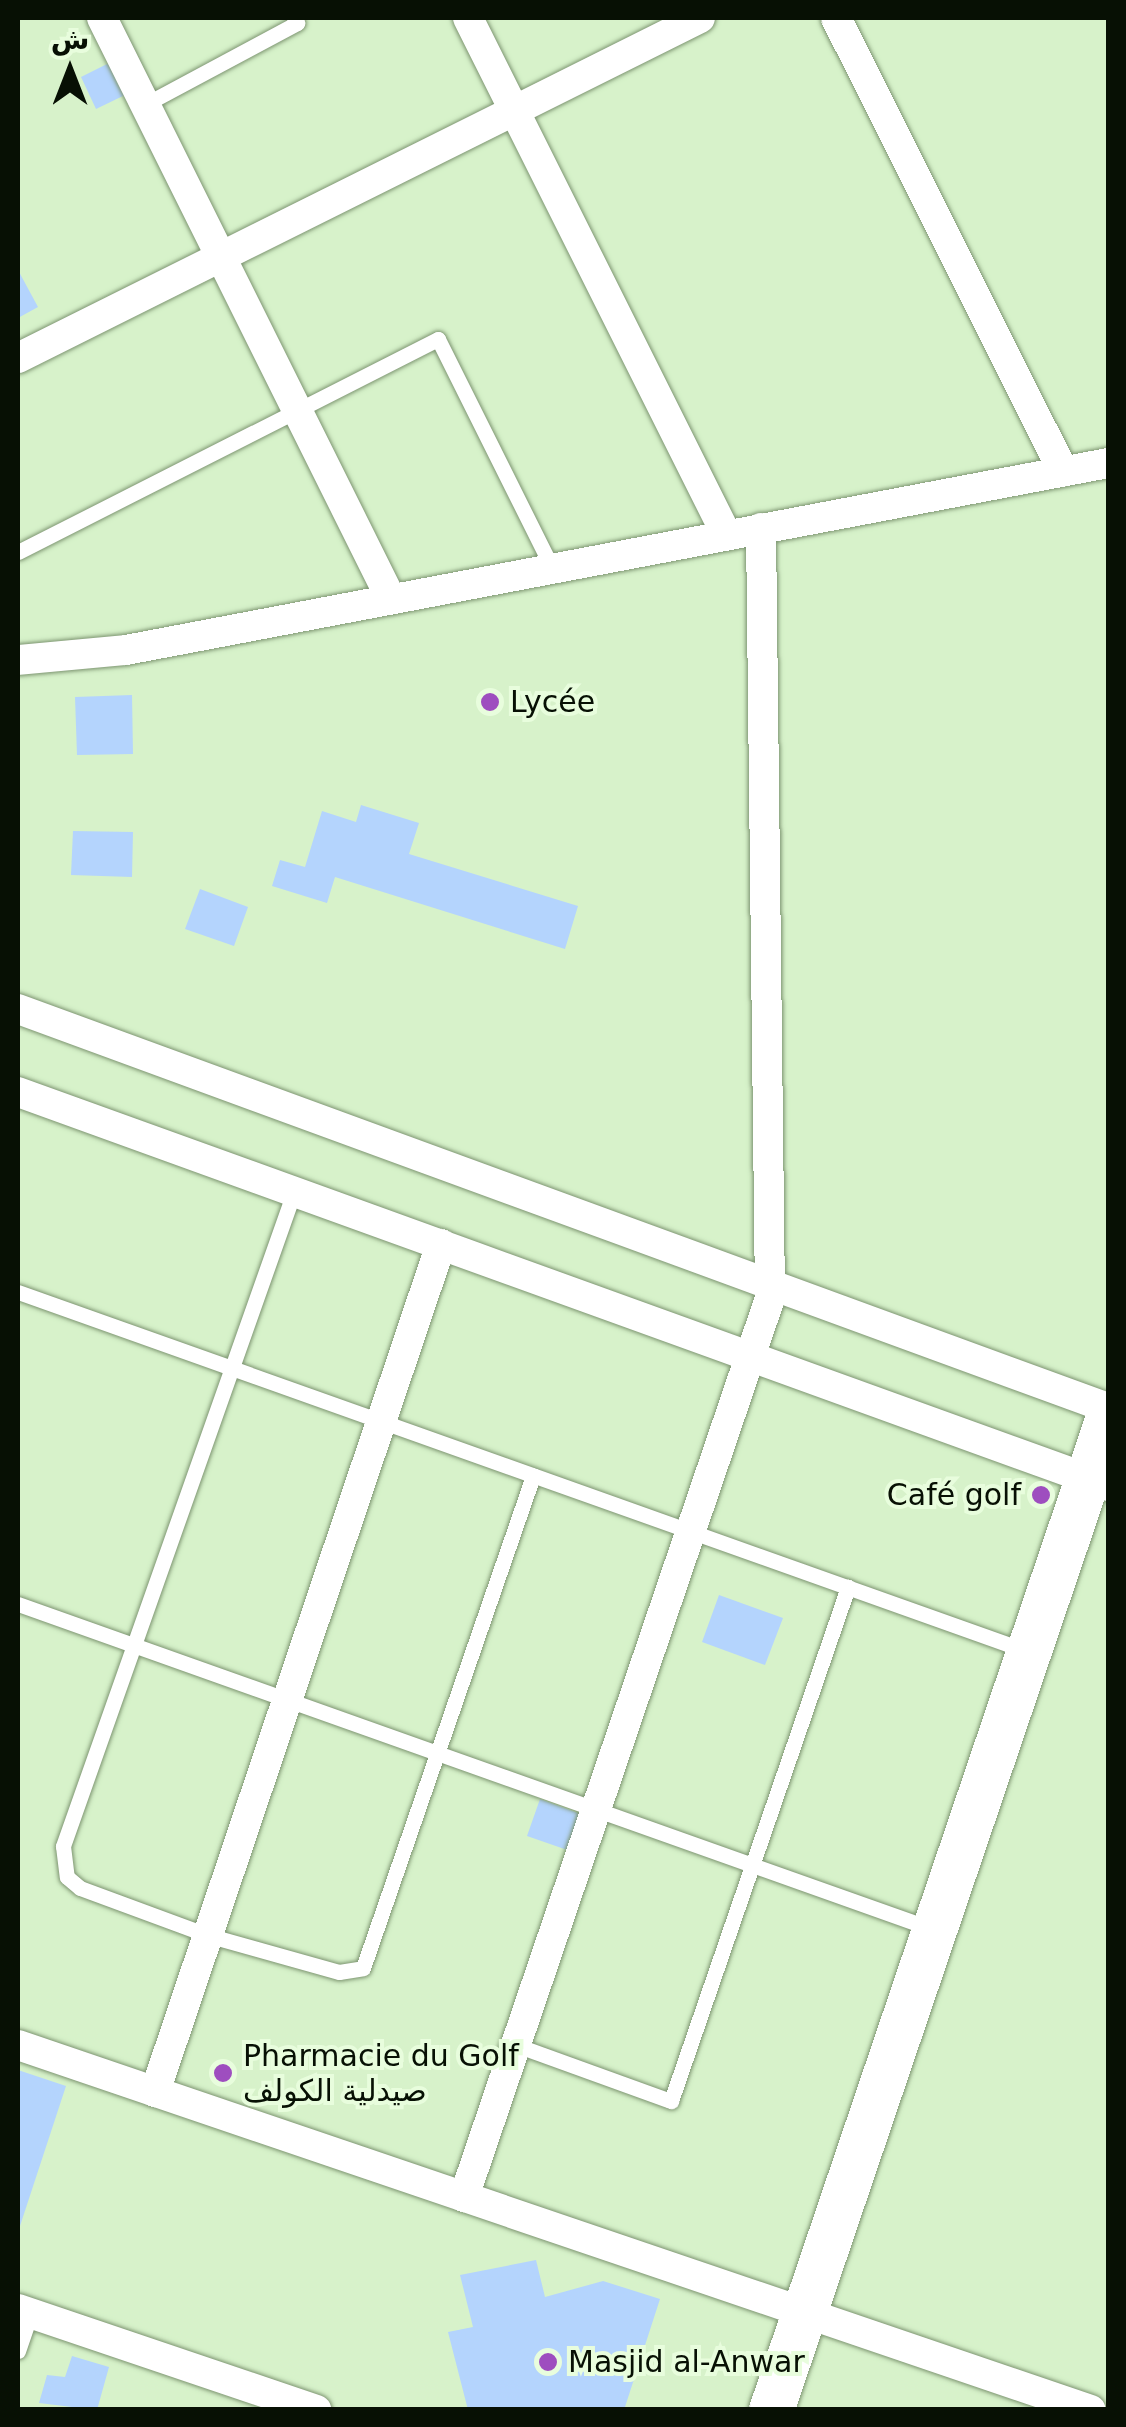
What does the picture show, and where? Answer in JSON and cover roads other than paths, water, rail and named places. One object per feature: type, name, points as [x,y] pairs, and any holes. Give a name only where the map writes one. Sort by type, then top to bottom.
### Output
[{"type":"street","points":[[102,18],[390,599]]},
{"type":"street","points":[[468,18],[726,534]]},
{"type":"street","points":[[18,358],[700,18]]},
{"type":"street","points":[[836,18],[1063,471]]},
{"type":"street","points":[[18,660],[126,650],[1108,462]]},
{"type":"street","points":[[464,2196],[753,1355],[771,1280],[761,528]]},
{"type":"street","points":[[18,1009],[771,1280],[1108,1408]]},
{"type":"street","points":[[18,1092],[1098,1482]]},
{"type":"street","points":[[155,2092],[441,1244]]},
{"type":"street","points":[[771,2410],[1032,1653],[1098,1482],[1108,1417]]},
{"type":"street","points":[[18,2044],[1091,2410]]},
{"type":"street","points":[[24,2311],[316,2410]]},
{"type":"lane","points":[[144,105],[297,23],[294,18]]},
{"type":"lane","points":[[18,552],[438,340],[552,568]]},
{"type":"lane","points":[[295,1189],[230,1367],[62,1862],[80,1888],[207,1936],[339,1972],[364,1968],[534,1476]]},
{"type":"lane","points":[[18,1292],[1032,1653]]},
{"type":"lane","points":[[516,2045],[671,2101],[848,1586]]},
{"type":"lane","points":[[18,1604],[938,1930]]},
{"type":"lane","points":[[18,2351],[24,2311]]},
{"type":"place","name":"Lycée","points":[[490,702]]},
{"type":"place","name":"Café golf","points":[[1041,1495]]},
{"type":"place","name":"Pharmacie du Golf صيدلية الكولف","points":[[223,2073]]},
{"type":"place","name":"Masjid al-Anwar","points":[[548,2362]]}]
